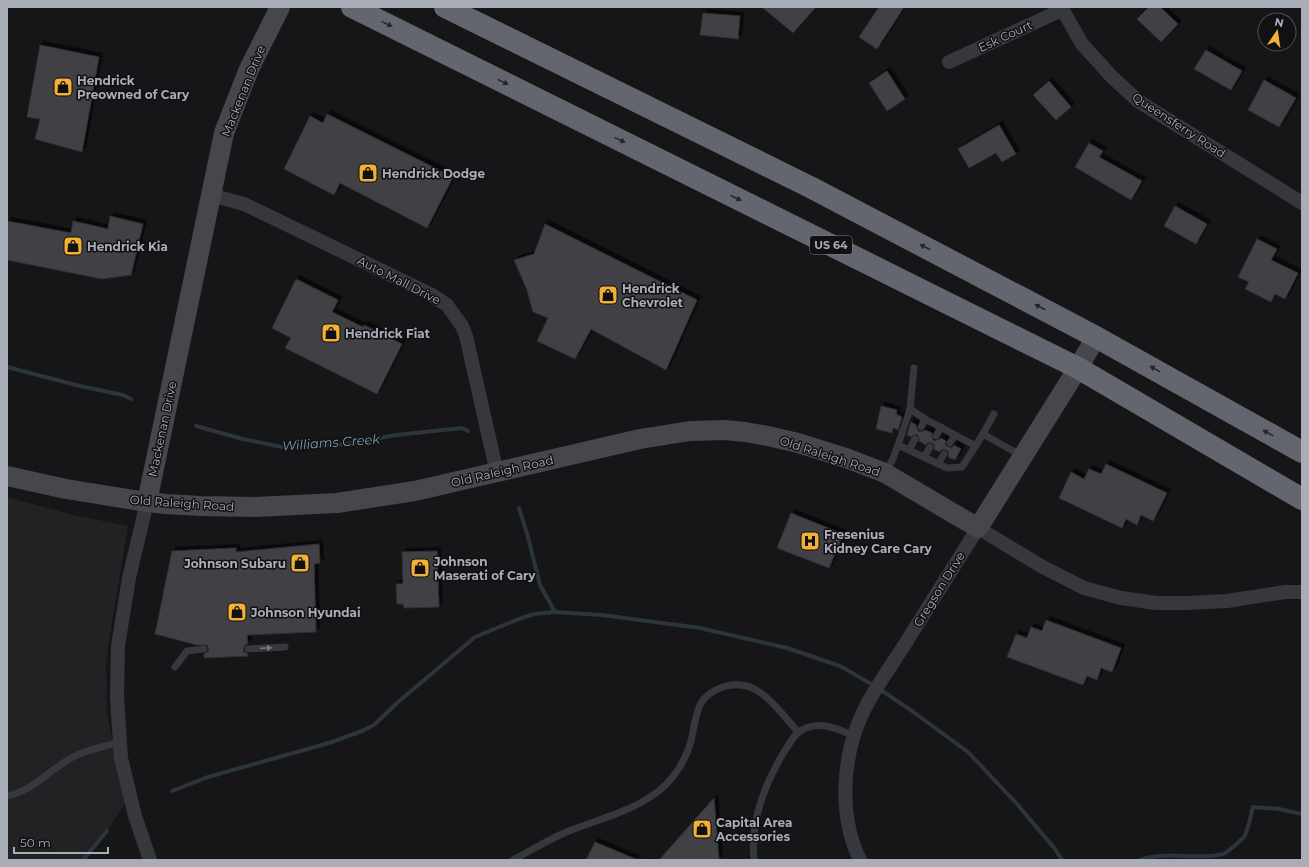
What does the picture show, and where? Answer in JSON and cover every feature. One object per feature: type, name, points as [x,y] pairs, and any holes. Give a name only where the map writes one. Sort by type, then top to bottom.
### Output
[{"type":"highway","name":"US 64","points":[[352,7],[1078,368],[1302,499]]},
{"type":"highway","points":[[445,7],[812,188],[1096,337],[1302,452]]},
{"type":"street","name":"Mackenan Drive","points":[[150,860],[126,785],[121,758],[116,697],[118,646],[129,578],[147,502],[224,133],[249,69],[280,7]]},
{"type":"street","name":"Esk Court","points":[[949,62],[1061,8]]},
{"type":"street","name":"Queensferry Road","points":[[1061,8],[1082,44],[1111,76],[1138,101],[1302,203]]},
{"type":"street","name":"Auto Mall Drive","points":[[211,195],[244,204],[430,294],[447,305],[462,326],[466,336],[498,473]]},
{"type":"street","name":"Gregson Drive","points":[[860,860],[855,851],[849,828],[845,802],[846,770],[853,736],[863,712],[874,692],[978,528],[1096,337]]},
{"type":"street","name":"Old Raleigh Road","points":[[7,476],[66,489],[147,502],[200,506],[255,507],[337,503],[415,491],[640,439],[690,431],[706,430],[745,432],[798,443],[846,458],[885,473],[978,528]]},
{"type":"street","points":[[978,528],[1041,566],[1084,588],[1121,598],[1156,603],[1188,603],[1227,601],[1286,592],[1302,592]]},
{"type":"lane","points":[[885,473],[892,461],[910,409],[914,368]]},
{"type":"lane","points":[[910,409],[925,419],[976,446]]},
{"type":"lane","points":[[898,445],[948,468],[962,467],[994,414]]},
{"type":"lane","points":[[920,427],[925,419]]},
{"type":"lane","points":[[936,436],[941,427]]},
{"type":"lane","points":[[983,434],[1022,457]]},
{"type":"lane","points":[[950,443],[955,435]]},
{"type":"lane","points":[[909,450],[915,439]]},
{"type":"lane","points":[[924,457],[930,447]]},
{"type":"lane","points":[[938,464],[944,454]]},
{"type":"lane","points":[[248,649],[285,647]]},
{"type":"lane","points":[[175,667],[187,651],[204,650]]},
{"type":"lane","points":[[513,860],[564,833],[617,814],[644,801],[657,792],[675,773],[685,757],[701,704],[708,695],[717,689],[727,685],[738,685],[748,686],[758,690],[769,699],[798,732]]},
{"type":"lane","points":[[754,860],[753,848],[755,824],[762,796],[774,768],[798,732],[808,727],[820,725],[832,727],[853,736]]},
{"type":"lane","points":[[7,796],[16,795],[29,788],[72,757],[84,751],[120,742]]},
{"type":"shaded area","points":[[7,497],[73,515],[128,526],[106,660],[107,714],[126,802],[107,831],[83,860],[7,860]]},
{"type":"building","points":[[762,7],[816,7],[793,33]]},
{"type":"building","points":[[879,7],[904,7],[877,49],[859,37]]},
{"type":"building","points":[[1149,7],[1160,7],[1178,24],[1161,42],[1137,19]]},
{"type":"building","points":[[703,13],[740,16],[738,39],[700,35]]},
{"type":"building","name":"Hendrick Preowned of Cary","points":[[40,45],[99,57],[82,152],[35,139],[40,119],[27,117]]},
{"type":"building","points":[[1206,50],[1242,71],[1231,90],[1194,69]]},
{"type":"building","points":[[887,71],[905,99],[887,111],[869,83]]},
{"type":"building","points":[[1264,80],[1296,98],[1279,127],[1248,110]]},
{"type":"building","points":[[1049,81],[1071,107],[1056,120],[1033,95]]},
{"type":"building","name":"Hendrick Dodge","points":[[327,114],[453,177],[427,228],[340,183],[334,195],[284,169],[310,116],[323,123]]},
{"type":"building","points":[[999,125],[1016,154],[1002,162],[996,153],[969,168],[958,149]]},
{"type":"building","points":[[1089,143],[1103,151],[1099,157],[1142,181],[1131,200],[1075,167]]},
{"type":"building","points":[[1175,206],[1207,224],[1196,244],[1164,226]]},
{"type":"building","name":"Hendrick Kia","points":[[110,216],[143,224],[131,275],[102,279],[7,260],[7,221],[71,233],[73,221],[108,229]]},
{"type":"building","name":"Hendrick Chevrolet","points":[[545,224],[697,300],[666,370],[591,329],[575,359],[537,341],[548,318],[533,312],[527,290],[514,260],[534,254]]},
{"type":"building","points":[[1257,239],[1277,249],[1271,260],[1298,273],[1285,299],[1275,294],[1271,302],[1245,289],[1249,282],[1238,277]]},
{"type":"building","name":"Hendrick Fiat","points":[[296,279],[338,300],[332,312],[363,327],[364,325],[402,344],[377,394],[285,348],[291,338],[272,328]]},
{"type":"building","points":[[881,406],[897,410],[896,414],[902,417],[898,430],[893,428],[892,433],[876,429]]},
{"type":"building","points":[[911,422],[916,425],[918,431],[922,432],[925,430],[932,433],[932,438],[934,441],[941,438],[946,441],[945,445],[948,447],[952,448],[954,445],[961,449],[955,460],[948,457],[949,452],[946,450],[942,449],[939,452],[934,449],[935,445],[932,443],[928,442],[926,445],[919,441],[917,434],[911,437],[907,435]]},
{"type":"building","points":[[1106,464],[1167,493],[1153,521],[1141,515],[1137,525],[1126,519],[1122,528],[1059,498],[1071,472],[1084,479],[1089,469],[1101,474]]},
{"type":"building","name":"Fresenius Kidney Care Cary","points":[[791,513],[843,534],[829,568],[777,548]]},
{"type":"building","name":"Johnson Hyundai","points":[[319,544],[320,563],[314,564],[316,632],[247,635],[248,644],[245,645],[243,649],[248,656],[204,658],[204,654],[209,651],[208,646],[206,645],[197,645],[155,634],[172,551],[236,548],[236,552]]},
{"type":"building","name":"Johnson Maserati of Cary","points":[[437,551],[439,607],[404,608],[403,604],[397,604],[396,584],[403,584],[402,552]]},
{"type":"building","points":[[1046,620],[1121,648],[1112,672],[1101,668],[1097,680],[1087,676],[1083,685],[1007,657],[1016,634],[1027,638],[1031,627],[1042,631]]},
{"type":"building","name":"Capital Area Accessories","points":[[714,798],[719,860],[659,860]]},
{"type":"building","points":[[595,842],[638,860],[586,860]]},
{"type":"waterway","name":"Williams Creek","points":[[7,367],[80,386],[123,395],[131,399]]},
{"type":"waterway","name":"Williams Creek","points":[[196,426],[243,439],[282,447],[347,444],[396,435],[462,428],[468,431]]},
{"type":"waterway","name":"Williams Creek","points":[[519,508],[540,585],[555,612]]},
{"type":"waterway","points":[[172,791],[208,777],[329,743],[374,725],[397,703],[475,637],[534,614],[555,612],[602,615],[700,628],[787,648],[840,666],[875,686],[968,752],[1017,804],[1055,849],[1062,860]]},
{"type":"waterway","points":[[1140,860],[1161,856],[1213,856],[1223,854],[1244,837],[1253,807],[1279,809],[1302,814]]},
{"type":"waterway","points":[[83,860],[107,831]]},
{"type":"place","name":"Hendrick Preowned of Cary","points":[[63,87]]},
{"type":"place","name":"Hendrick Dodge","points":[[368,173]]},
{"type":"place","name":"Hendrick Kia","points":[[73,246]]},
{"type":"place","name":"Hendrick Chevrolet","points":[[608,295]]},
{"type":"place","name":"Hendrick Fiat","points":[[331,333]]},
{"type":"place","name":"Fresenius Kidney Care Cary","points":[[810,541]]},
{"type":"place","name":"Johnson Subaru","points":[[300,563]]},
{"type":"place","name":"Johnson Maserati of Cary","points":[[420,568]]},
{"type":"place","name":"Johnson Hyundai","points":[[237,612]]},
{"type":"place","name":"Capital Area Accessories","points":[[702,829]]}]
